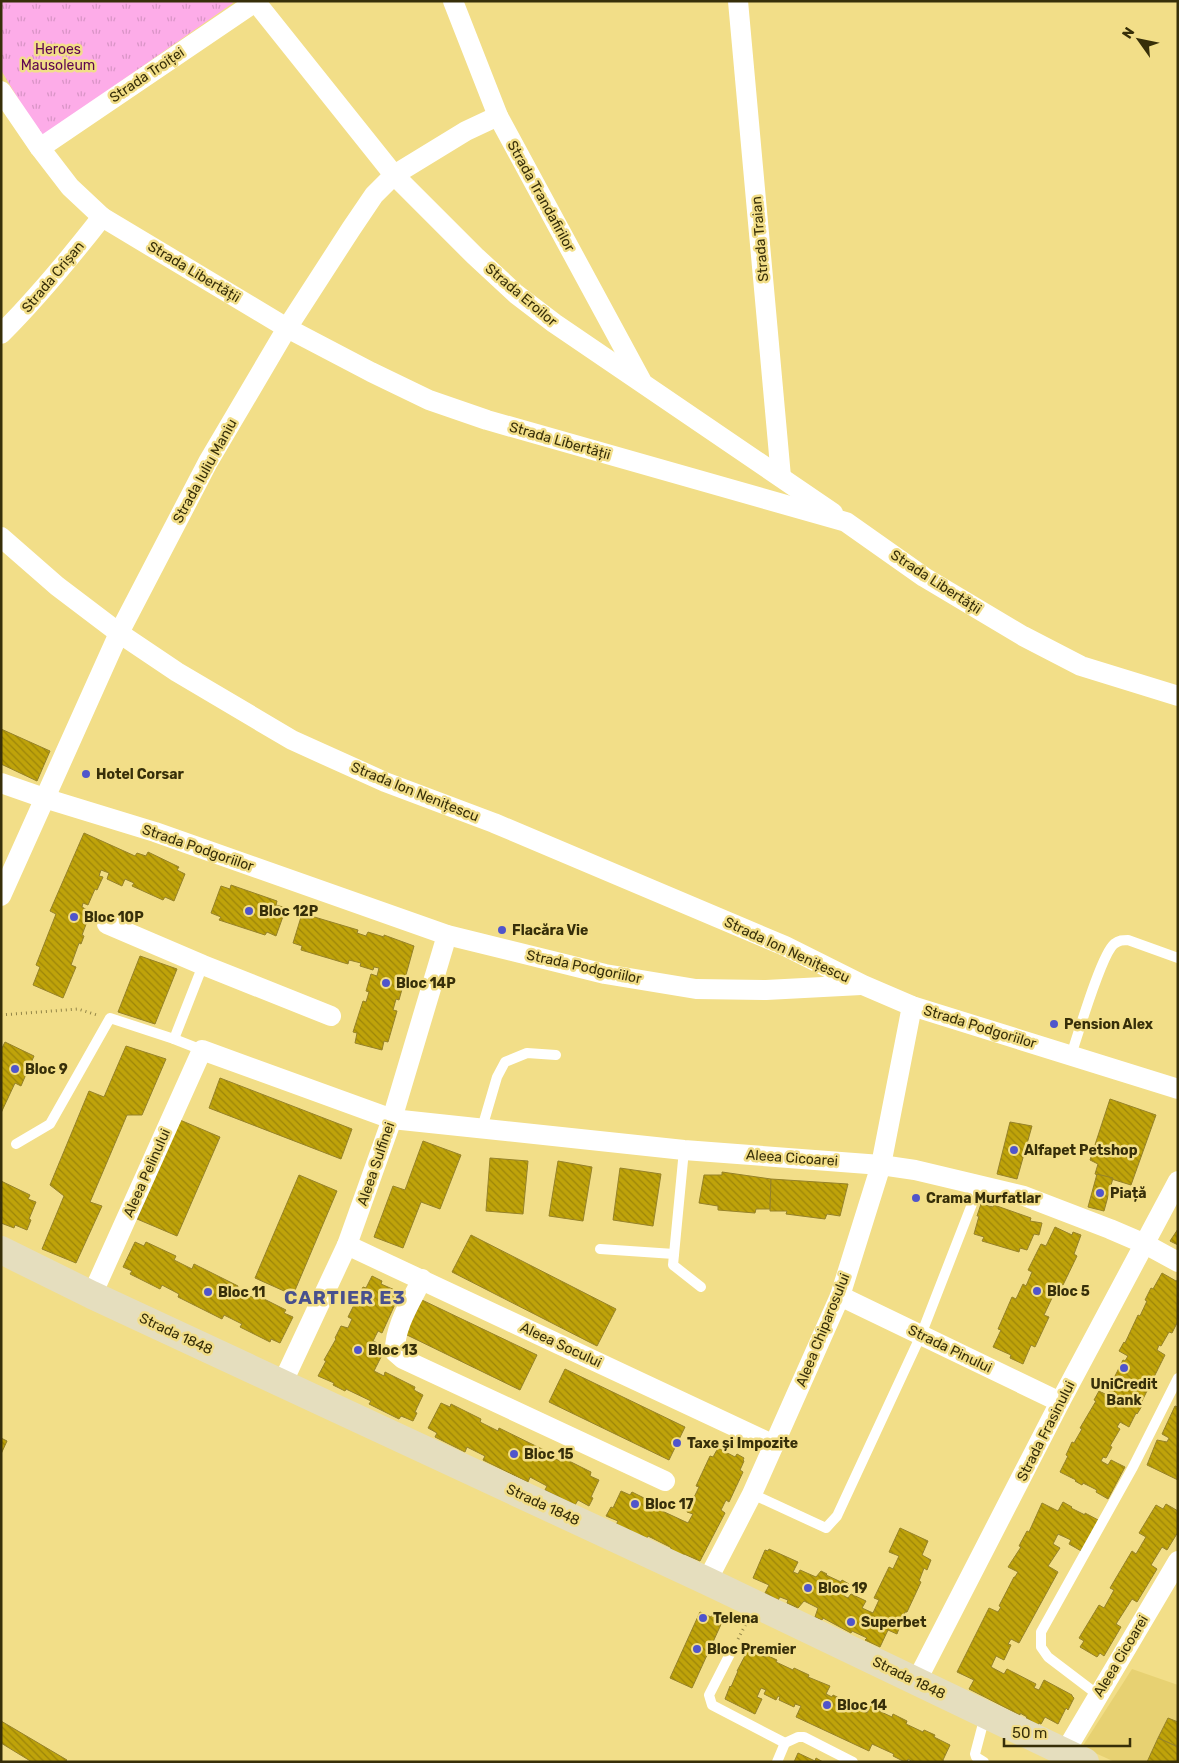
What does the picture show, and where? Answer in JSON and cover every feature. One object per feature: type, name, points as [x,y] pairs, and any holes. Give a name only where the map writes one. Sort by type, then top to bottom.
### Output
[{"type":"main road","name":"Strada 1848","points":[[1,1250],[92,1295],[707,1581],[1066,1755]]},
{"type":"street","name":"Strada Eroilor","points":[[255,1],[394,175],[516,294],[554,323],[846,522]]},
{"type":"street","name":"Strada Troiței","points":[[40,148],[255,1]]},
{"type":"street","name":"Strada Trandafirilor","points":[[454,1],[498,116],[643,384]]},
{"type":"street","name":"Strada Traian","points":[[738,1],[781,477]]},
{"type":"street","name":"Strada Libertății","points":[[1,91],[40,148],[70,187],[102,217],[287,328],[371,372],[429,400],[505,425],[846,522],[924,577],[1023,636],[1081,666],[1178,696]]},
{"type":"street","name":"Strada Iuliu Maniu","points":[[1,896],[118,632],[208,462],[287,328],[374,195],[394,175],[466,132],[498,116]]},
{"type":"street","name":"Strada Crișan","points":[[1,334],[64,267],[102,217]]},
{"type":"street","name":"Strada Ion Nenițescu","points":[[1,537],[57,586],[118,632],[185,677],[292,740],[384,782],[494,823],[785,946],[863,985]]},
{"type":"street","name":"Strada Podgoriilor","points":[[1,783],[165,836],[447,935],[605,974],[696,989],[766,990],[863,985],[912,1006],[1178,1089]]},
{"type":"street","points":[[107,924],[331,1016]]},
{"type":"street","name":"Aleea Sulfinei","points":[[282,1384],[347,1245],[392,1119],[447,935]]},
{"type":"street","name":"Aleea Chiparosului","points":[[707,1581],[752,1494],[840,1296],[881,1165],[912,1006]]},
{"type":"street","points":[[202,1050],[392,1119]]},
{"type":"street","name":"Aleea Pelinului","points":[[92,1295],[202,1050]]},
{"type":"street","name":"Aleea Cicoarei","points":[[392,1119],[684,1150],[881,1165],[915,1170],[1024,1196],[1145,1244],[1178,1262]]},
{"type":"street","name":"Strada Frasinului","points":[[916,1682],[1060,1402],[1178,1181]]},
{"type":"street","name":"Aleea Socului","points":[[347,1245],[774,1444]]},
{"type":"street","points":[[422,1280],[394,1340],[395,1352],[665,1481]]},
{"type":"street","name":"Strada Pinului","points":[[840,1296],[1060,1402]]},
{"type":"street","name":"Aleea Cicoarei","points":[[1066,1755],[1098,1695],[1178,1560]]},
{"type":"lane","points":[[1071,1056],[1099,972],[1107,952],[1113,944],[1120,940],[1128,940],[1178,958]]},
{"type":"lane","points":[[174,1039],[203,965]]},
{"type":"lane","points":[[16,1144],[50,1124],[110,1018],[202,1050]]},
{"type":"lane","points":[[482,1128],[497,1077],[505,1062],[527,1053],[556,1055]]},
{"type":"lane","points":[[684,1150],[673,1265],[701,1287]]},
{"type":"lane","points":[[752,1494],[826,1528],[837,1516],[921,1335],[979,1186]]},
{"type":"lane","points":[[600,1249],[674,1254]]},
{"type":"lane","points":[[1098,1695],[1048,1657],[1041,1647],[1041,1632],[1132,1467],[1178,1378]]},
{"type":"lane","points":[[732,1650],[709,1695],[712,1705],[785,1743]]},
{"type":"lane","points":[[984,1762],[976,1758],[975,1754],[986,1715]]},
{"type":"lane","points":[[777,1762],[785,1743],[798,1737],[804,1737],[853,1762]]},
{"type":"path","points":[[1,1015],[78,1009],[110,1018]]},
{"type":"path","points":[[732,1650],[756,1605]]},
{"type":"shaded area","points":[[1132,1669],[1178,1685],[1178,1762],[1115,1762],[1082,1747]]},
{"type":"green space","name":"Heroes Mausoleum","points":[[1,1],[232,1],[233,3],[41,137],[1,70]]},
{"type":"building","points":[[1,729],[50,751],[37,781],[1,764]]},
{"type":"building","name":"Bloc 10P","points":[[84,833],[135,856],[137,853],[146,856],[148,852],[179,867],[177,870],[185,874],[174,901],[165,897],[163,900],[132,886],[134,883],[125,879],[122,886],[107,879],[109,873],[101,870],[99,876],[103,877],[97,890],[95,889],[88,905],[83,903],[82,907],[94,914],[91,921],[88,919],[81,944],[79,943],[71,965],[76,967],[63,998],[33,985],[40,967],[36,965],[56,914],[50,911]]},
{"type":"building","name":"Bloc 12P","points":[[231,885],[277,901],[276,905],[286,908],[276,936],[267,932],[265,935],[219,920],[221,917],[211,913],[221,886],[230,889]]},
{"type":"building","name":"Bloc 14P","points":[[311,916],[358,930],[357,933],[366,936],[368,932],[384,937],[384,935],[414,946],[399,1000],[396,999],[393,1010],[397,1011],[388,1042],[384,1041],[382,1050],[355,1043],[357,1033],[353,1032],[363,1001],[366,1002],[369,992],[366,991],[371,974],[377,976],[379,968],[374,967],[373,970],[360,966],[361,963],[349,960],[348,964],[301,950],[302,946],[293,943],[301,917],[310,919]]},
{"type":"building","points":[[140,956],[177,969],[155,1024],[118,1012]]},
{"type":"building","name":"Bloc 9","points":[[5,1042],[34,1056],[21,1086],[15,1083],[1,1113],[1,1050]]},
{"type":"building","points":[[126,1046],[166,1059],[142,1115],[127,1115],[90,1202],[102,1206],[76,1263],[42,1249],[64,1196],[50,1185],[89,1091],[104,1097]]},
{"type":"building","points":[[220,1078],[352,1129],[341,1159],[209,1108]]},
{"type":"building","points":[[1110,1099],[1156,1115],[1131,1185],[1095,1174],[1098,1164],[1090,1160]]},
{"type":"building","points":[[180,1120],[220,1137],[177,1236],[137,1219]]},
{"type":"building","name":"Alfapet Petshop","points":[[1010,1122],[1032,1126],[1017,1179],[997,1174]]},
{"type":"building","points":[[423,1141],[461,1155],[440,1209],[421,1202],[403,1248],[374,1237],[393,1186],[405,1190]]},
{"type":"building","points":[[490,1158],[528,1161],[523,1214],[486,1211]]},
{"type":"building","points":[[558,1161],[592,1167],[583,1221],[549,1216]]},
{"type":"building","points":[[620,1168],[661,1174],[653,1226],[613,1220]]},
{"type":"building","points":[[722,1172],[771,1179],[770,1209],[756,1209],[755,1213],[718,1210],[718,1206],[699,1203],[704,1175],[722,1175]]},
{"type":"building","name":"Piață","points":[[1097,1174],[1113,1178],[1104,1211],[1088,1207]]},
{"type":"building","points":[[299,1175],[337,1191],[293,1295],[255,1278]]},
{"type":"building","points":[[771,1179],[848,1184],[840,1216],[827,1214],[825,1219],[786,1214],[787,1211],[770,1211]]},
{"type":"building","points":[[1,1181],[30,1195],[28,1199],[36,1202],[27,1230],[15,1225],[14,1228],[1,1223]]},
{"type":"building","points":[[981,1204],[993,1207],[994,1205],[1031,1218],[1030,1221],[1042,1223],[1039,1235],[1034,1234],[1027,1250],[1020,1248],[1019,1252],[982,1241],[984,1237],[974,1234]]},
{"type":"building","name":"Bloc 5","points":[[1055,1227],[1072,1235],[1073,1232],[1081,1235],[1074,1254],[1077,1256],[1063,1285],[1059,1283],[1044,1315],[1049,1317],[1035,1347],[1031,1345],[1023,1364],[1010,1358],[1011,1355],[993,1347],[1001,1330],[998,1329],[1012,1297],[1016,1299],[1023,1284],[1026,1286],[1032,1272],[1028,1270],[1041,1244],[1046,1246]]},
{"type":"building","points":[[1178,1229],[1178,1245],[1170,1241]]},
{"type":"building","points":[[471,1235],[616,1309],[597,1346],[452,1272]]},
{"type":"building","name":"Bloc 11","points":[[135,1242],[144,1246],[146,1242],[176,1256],[174,1260],[192,1269],[194,1264],[238,1286],[236,1290],[254,1298],[256,1295],[286,1310],[284,1313],[293,1317],[280,1343],[271,1339],[270,1342],[240,1327],[242,1324],[224,1315],[222,1319],[178,1297],[179,1294],[162,1285],[160,1289],[130,1274],[132,1271],[123,1267]]},
{"type":"building","points":[[1162,1273],[1176,1281],[1178,1280],[1178,1321],[1172,1333],[1169,1332],[1161,1346],[1159,1345],[1157,1350],[1165,1355],[1140,1405],[1142,1406],[1129,1427],[1120,1422],[1117,1427],[1120,1429],[1110,1446],[1112,1447],[1106,1458],[1103,1457],[1101,1461],[1108,1465],[1111,1460],[1125,1467],[1108,1499],[1096,1492],[1097,1490],[1083,1483],[1082,1485],[1060,1472],[1072,1442],[1074,1443],[1082,1429],[1080,1428],[1096,1401],[1094,1400],[1099,1391],[1107,1395],[1123,1360],[1125,1361],[1128,1356],[1119,1351],[1125,1343],[1138,1315],[1140,1316],[1151,1288],[1153,1289]]},
{"type":"building","name":"Bloc 13","points":[[372,1276],[382,1281],[381,1284],[397,1291],[392,1301],[396,1302],[382,1333],[378,1331],[373,1341],[386,1347],[374,1371],[384,1376],[385,1372],[415,1387],[414,1390],[423,1395],[413,1421],[401,1416],[399,1419],[369,1404],[371,1401],[346,1389],[345,1391],[333,1385],[334,1383],[318,1376],[341,1326],[348,1328],[352,1319],[348,1317],[363,1287],[366,1288]]},
{"type":"building","points":[[422,1300],[537,1355],[520,1390],[405,1334]]},
{"type":"building","points":[[565,1369],[685,1427],[669,1460],[549,1402]]},
{"type":"building","name":"Bloc 15","points":[[441,1403],[450,1407],[451,1404],[481,1419],[480,1422],[498,1431],[499,1428],[544,1450],[543,1453],[560,1461],[561,1457],[591,1472],[590,1476],[599,1480],[589,1506],[578,1500],[575,1505],[545,1490],[547,1486],[530,1477],[528,1482],[483,1460],[485,1456],[467,1447],[465,1452],[435,1437],[437,1433],[428,1428]]},
{"type":"building","points":[[1175,1406],[1178,1407],[1178,1480],[1147,1465],[1157,1440],[1167,1442],[1169,1438],[1162,1434]]},
{"type":"building","points":[[1,1438],[7,1441],[1,1454]]},
{"type":"building","name":"Bloc 17","points":[[718,1448],[735,1457],[737,1454],[744,1458],[740,1470],[743,1472],[729,1502],[726,1500],[721,1510],[725,1513],[700,1561],[684,1554],[683,1557],[670,1551],[670,1547],[648,1536],[646,1539],[616,1525],[618,1521],[606,1516],[611,1507],[613,1508],[621,1491],[630,1495],[632,1492],[662,1507],[660,1510],[688,1523],[693,1514],[687,1512],[699,1487],[696,1486],[710,1456],[713,1457]]},
{"type":"building","points":[[1063,1502],[1071,1508],[1100,1521],[1083,1552],[1069,1544],[1071,1540],[1058,1534],[1053,1544],[1060,1548],[1048,1566],[1058,1572],[1019,1643],[1011,1639],[1008,1644],[1011,1645],[1004,1660],[996,1656],[991,1667],[1004,1674],[1007,1669],[1036,1684],[1034,1688],[1039,1690],[1044,1680],[1072,1695],[1074,1698],[1068,1710],[1066,1708],[1058,1724],[1045,1717],[1041,1724],[1039,1723],[1038,1725],[1020,1713],[1020,1715],[969,1689],[974,1680],[957,1672],[989,1608],[998,1612],[1001,1607],[999,1606],[1018,1572],[1008,1567],[1021,1547],[1019,1546],[1027,1531],[1029,1532],[1042,1503],[1058,1511]]},
{"type":"building","points":[[1166,1504],[1178,1511],[1178,1532],[1167,1550],[1162,1547],[1151,1565],[1157,1569],[1137,1602],[1132,1599],[1116,1624],[1121,1627],[1104,1656],[1100,1653],[1097,1657],[1080,1647],[1084,1641],[1079,1638],[1099,1605],[1104,1608],[1114,1590],[1110,1588],[1132,1551],[1136,1554],[1146,1537],[1139,1533],[1156,1505],[1163,1509]]},
{"type":"building","name":"Bloc 19","points":[[900,1528],[928,1541],[922,1555],[931,1560],[927,1570],[924,1568],[919,1581],[921,1582],[907,1612],[905,1612],[897,1634],[888,1630],[880,1647],[852,1631],[851,1633],[823,1618],[822,1620],[815,1617],[818,1608],[804,1601],[798,1608],[787,1603],[788,1600],[780,1597],[778,1600],[765,1593],[769,1585],[753,1578],[765,1550],[768,1551],[769,1549],[798,1562],[793,1572],[798,1574],[800,1570],[816,1577],[821,1571],[841,1582],[842,1580],[849,1584],[844,1596],[848,1598],[851,1594],[866,1601],[862,1608],[873,1613],[879,1600],[874,1598],[889,1567],[893,1569],[899,1556],[889,1552]]},
{"type":"building","name":"Bloc Premier","points":[[700,1612],[711,1617],[712,1614],[723,1620],[692,1688],[670,1678]]},
{"type":"building","name":"Bloc 14","points":[[748,1650],[765,1657],[766,1655],[777,1660],[776,1662],[793,1670],[794,1668],[809,1675],[808,1677],[830,1686],[826,1694],[832,1697],[833,1695],[867,1713],[871,1705],[892,1717],[893,1714],[907,1721],[906,1724],[923,1732],[924,1730],[935,1735],[934,1737],[950,1745],[943,1760],[944,1762],[913,1762],[908,1759],[905,1762],[893,1756],[894,1754],[872,1744],[869,1751],[796,1717],[801,1706],[795,1704],[794,1707],[779,1700],[780,1697],[778,1696],[776,1700],[764,1694],[766,1690],[761,1688],[757,1697],[762,1699],[755,1714],[725,1699]]},
{"type":"building","points":[[1168,1718],[1178,1722],[1178,1747],[1158,1738]]},
{"type":"building","points":[[1,1721],[67,1760],[65,1762],[32,1762],[1,1743]]},
{"type":"building","points":[[1158,1738],[1178,1747],[1178,1762],[1147,1762]]},
{"type":"building","points":[[798,1753],[815,1761],[816,1758],[823,1762],[794,1762]]},
{"type":"place","name":"Hotel Corsar","points":[[86,774]]},
{"type":"place","name":"Bloc 12P","points":[[249,911]]},
{"type":"place","name":"Bloc 10P","points":[[74,917]]},
{"type":"place","name":"Flacăra Vie","points":[[502,930]]},
{"type":"place","name":"Bloc 14P","points":[[386,983]]},
{"type":"place","name":"Pension Alex","points":[[1054,1024]]},
{"type":"place","name":"Bloc 9","points":[[15,1069]]},
{"type":"place","name":"Alfapet Petshop","points":[[1014,1150]]},
{"type":"place","name":"Piață","points":[[1100,1193]]},
{"type":"place","name":"Crama Murfatlar","points":[[916,1198]]},
{"type":"place","name":"Bloc 5","points":[[1037,1291]]},
{"type":"place","name":"Bloc 11","points":[[208,1292]]},
{"type":"place","name":"Bloc 13","points":[[358,1350]]},
{"type":"place","name":"UniCredit Bank","points":[[1124,1368]]},
{"type":"place","name":"Taxe și Impozite","points":[[677,1443]]},
{"type":"place","name":"Bloc 15","points":[[514,1454]]},
{"type":"place","name":"Bloc 17","points":[[635,1504]]},
{"type":"place","name":"Bloc 19","points":[[808,1588]]},
{"type":"place","name":"Telena","points":[[703,1618]]},
{"type":"place","name":"Superbet","points":[[851,1622]]},
{"type":"place","name":"Bloc Premier","points":[[697,1649]]},
{"type":"place","name":"Bloc 14","points":[[827,1705]]},
{"type":"district","name":"CARTIER E3","points":[[345,1297]]}]
